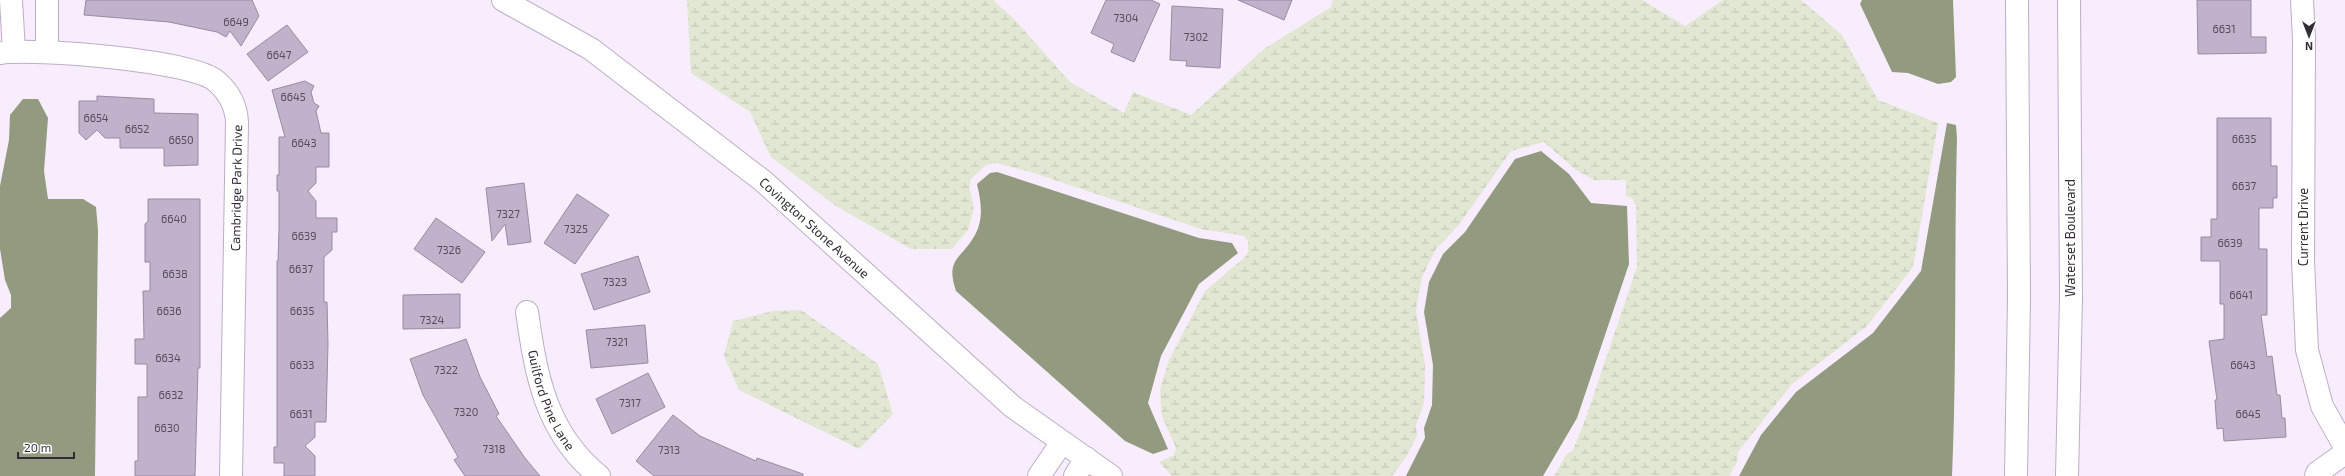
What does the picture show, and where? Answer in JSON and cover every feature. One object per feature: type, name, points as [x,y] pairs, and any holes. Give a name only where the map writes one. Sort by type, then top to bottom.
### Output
[{"type":"street","name":"Cambridge Park Drive","points":[[11,0],[7,52],[47,51],[191,69],[215,80],[236,106],[237,122],[231,476]]},
{"type":"street","points":[[47,0],[47,51]]},
{"type":"street","name":"Covington Stone Avenue","points":[[503,0],[591,49],[763,181],[1013,407],[1062,442],[1080,467],[1111,476]]},
{"type":"street","points":[[2016,476],[2019,298],[2017,0]]},
{"type":"street","name":"Waterset Boulevard","points":[[2066,476],[2071,298],[2069,0]]},
{"type":"street","name":"Current Drive","points":[[2302,0],[2304,39],[2303,261],[2307,350],[2322,406],[2345,447]]},
{"type":"street","name":"Guilford Pine Lane","points":[[527,312],[536,371],[551,413],[567,444],[599,476]]},
{"type":"street","points":[[1039,476],[1062,442]]},
{"type":"street","points":[[2316,476],[2317,473],[2345,453]]},
{"type":"green space","points":[[687,0],[993,0],[1015,20],[1070,82],[1124,113],[1133,92],[1191,115],[1264,49],[1331,7],[1333,0],[1642,0],[1685,26],[1723,0],[1801,0],[1842,35],[1878,100],[1938,123],[1913,267],[1867,326],[1792,384],[1738,452],[1737,462],[1729,476],[1554,476],[1566,455],[1573,450],[1584,423],[1637,267],[1636,206],[1632,198],[1626,196],[1626,180],[1594,180],[1576,170],[1544,142],[1511,151],[1458,226],[1436,249],[1422,277],[1416,310],[1425,366],[1424,403],[1416,425],[1417,436],[1406,457],[1392,476],[1172,476],[1159,462],[1174,455],[1176,448],[1162,416],[1160,389],[1169,360],[1205,291],[1245,257],[1248,252],[1248,241],[1244,236],[1201,229],[1031,172],[996,163],[986,165],[971,179],[969,186],[974,208],[968,230],[952,249],[911,249],[836,206],[771,157],[750,112],[691,73]]},
{"type":"green space","points":[[801,310],[878,364],[893,414],[859,449],[739,390],[724,356],[733,321],[773,311]]},
{"type":"shaded area","points":[[1862,0],[1953,0],[1956,77],[1951,82],[1938,84],[1908,73],[1892,72],[1860,4]]},
{"type":"shaded area","points":[[23,99],[38,99],[48,118],[44,171],[48,199],[83,199],[96,207],[98,230],[95,476],[0,476],[0,318],[11,308],[11,295],[5,280],[0,249],[0,186],[9,140],[10,115]]},
{"type":"shaded area","points":[[1947,123],[1956,125],[1957,138],[1952,476],[1739,476],[1761,435],[1796,392],[1873,333],[1921,271]]},
{"type":"shaded area","points":[[1541,151],[1569,174],[1591,203],[1627,206],[1629,264],[1577,418],[1543,476],[1406,476],[1425,438],[1424,428],[1432,405],[1433,365],[1424,312],[1429,282],[1443,254],[1465,232],[1515,159]]},
{"type":"shaded area","points":[[997,172],[1199,238],[1232,243],[1238,253],[1199,284],[1161,356],[1148,403],[1168,449],[1153,454],[1125,441],[956,291],[952,272],[953,265],[970,243],[980,223],[980,197],[977,184],[990,173]]},
{"type":"building","points":[[86,0],[252,0],[259,16],[241,46],[230,31],[226,37],[217,32],[169,22],[84,15]]},
{"type":"building","points":[[1106,0],[1151,0],[1160,4],[1134,62],[1111,52],[1114,44],[1091,33]]},
{"type":"building","points":[[1238,0],[1292,0],[1284,20]]},
{"type":"building","points":[[2197,0],[2251,0],[2251,37],[2266,37],[2266,53],[2198,54]]},
{"type":"building","points":[[1172,6],[1223,9],[1220,68],[1186,66],[1187,61],[1170,60]]},
{"type":"building","points":[[287,25],[308,52],[268,81],[247,54]]},
{"type":"building","points":[[305,81],[314,86],[311,92],[314,103],[319,106],[316,111],[321,133],[329,133],[329,167],[316,167],[316,183],[308,191],[316,201],[316,218],[337,218],[337,232],[332,232],[332,250],[324,257],[324,302],[327,302],[328,344],[326,422],[315,422],[315,437],[305,446],[315,456],[315,476],[284,476],[284,463],[274,463],[274,447],[277,447],[277,261],[279,191],[277,191],[277,175],[279,175],[279,137],[285,137],[272,90]]},
{"type":"building","points":[[97,96],[154,99],[154,113],[198,114],[198,165],[164,166],[164,148],[120,148],[120,138],[105,138],[97,130],[86,140],[79,133],[79,101],[97,101]]},
{"type":"building","points":[[2217,118],[2271,118],[2271,166],[2277,166],[2277,198],[2273,198],[2273,208],[2259,208],[2259,249],[2267,249],[2267,315],[2261,315],[2267,357],[2272,356],[2277,395],[2280,395],[2282,418],[2285,418],[2286,437],[2224,441],[2223,428],[2217,429],[2215,400],[2217,400],[2209,341],[2224,339],[2224,304],[2220,304],[2220,261],[2201,261],[2201,237],[2211,237],[2211,219],[2217,219]]},
{"type":"building","points":[[524,183],[531,242],[508,245],[505,224],[492,241],[486,188]]},
{"type":"building","points":[[577,194],[609,215],[575,264],[544,243]]},
{"type":"building","points":[[148,199],[200,199],[200,368],[198,368],[195,476],[135,476],[135,461],[138,461],[138,397],[147,397],[147,364],[135,364],[135,339],[144,339],[143,291],[150,291],[150,262],[145,262],[145,224],[148,221]]},
{"type":"building","points":[[436,218],[485,252],[462,283],[414,249]]},
{"type":"building","points":[[638,256],[650,292],[594,310],[581,274]]},
{"type":"building","points":[[460,294],[460,328],[403,329],[403,295]]},
{"type":"building","points":[[645,325],[648,363],[591,368],[586,330]]},
{"type":"building","points":[[466,339],[480,377],[499,414],[496,416],[525,458],[540,476],[465,476],[454,460],[458,457],[423,395],[410,359]]},
{"type":"building","points":[[648,373],[665,407],[612,434],[596,399]]},
{"type":"building","points":[[673,415],[700,436],[756,461],[757,458],[803,474],[803,476],[654,476],[636,461]]}]
